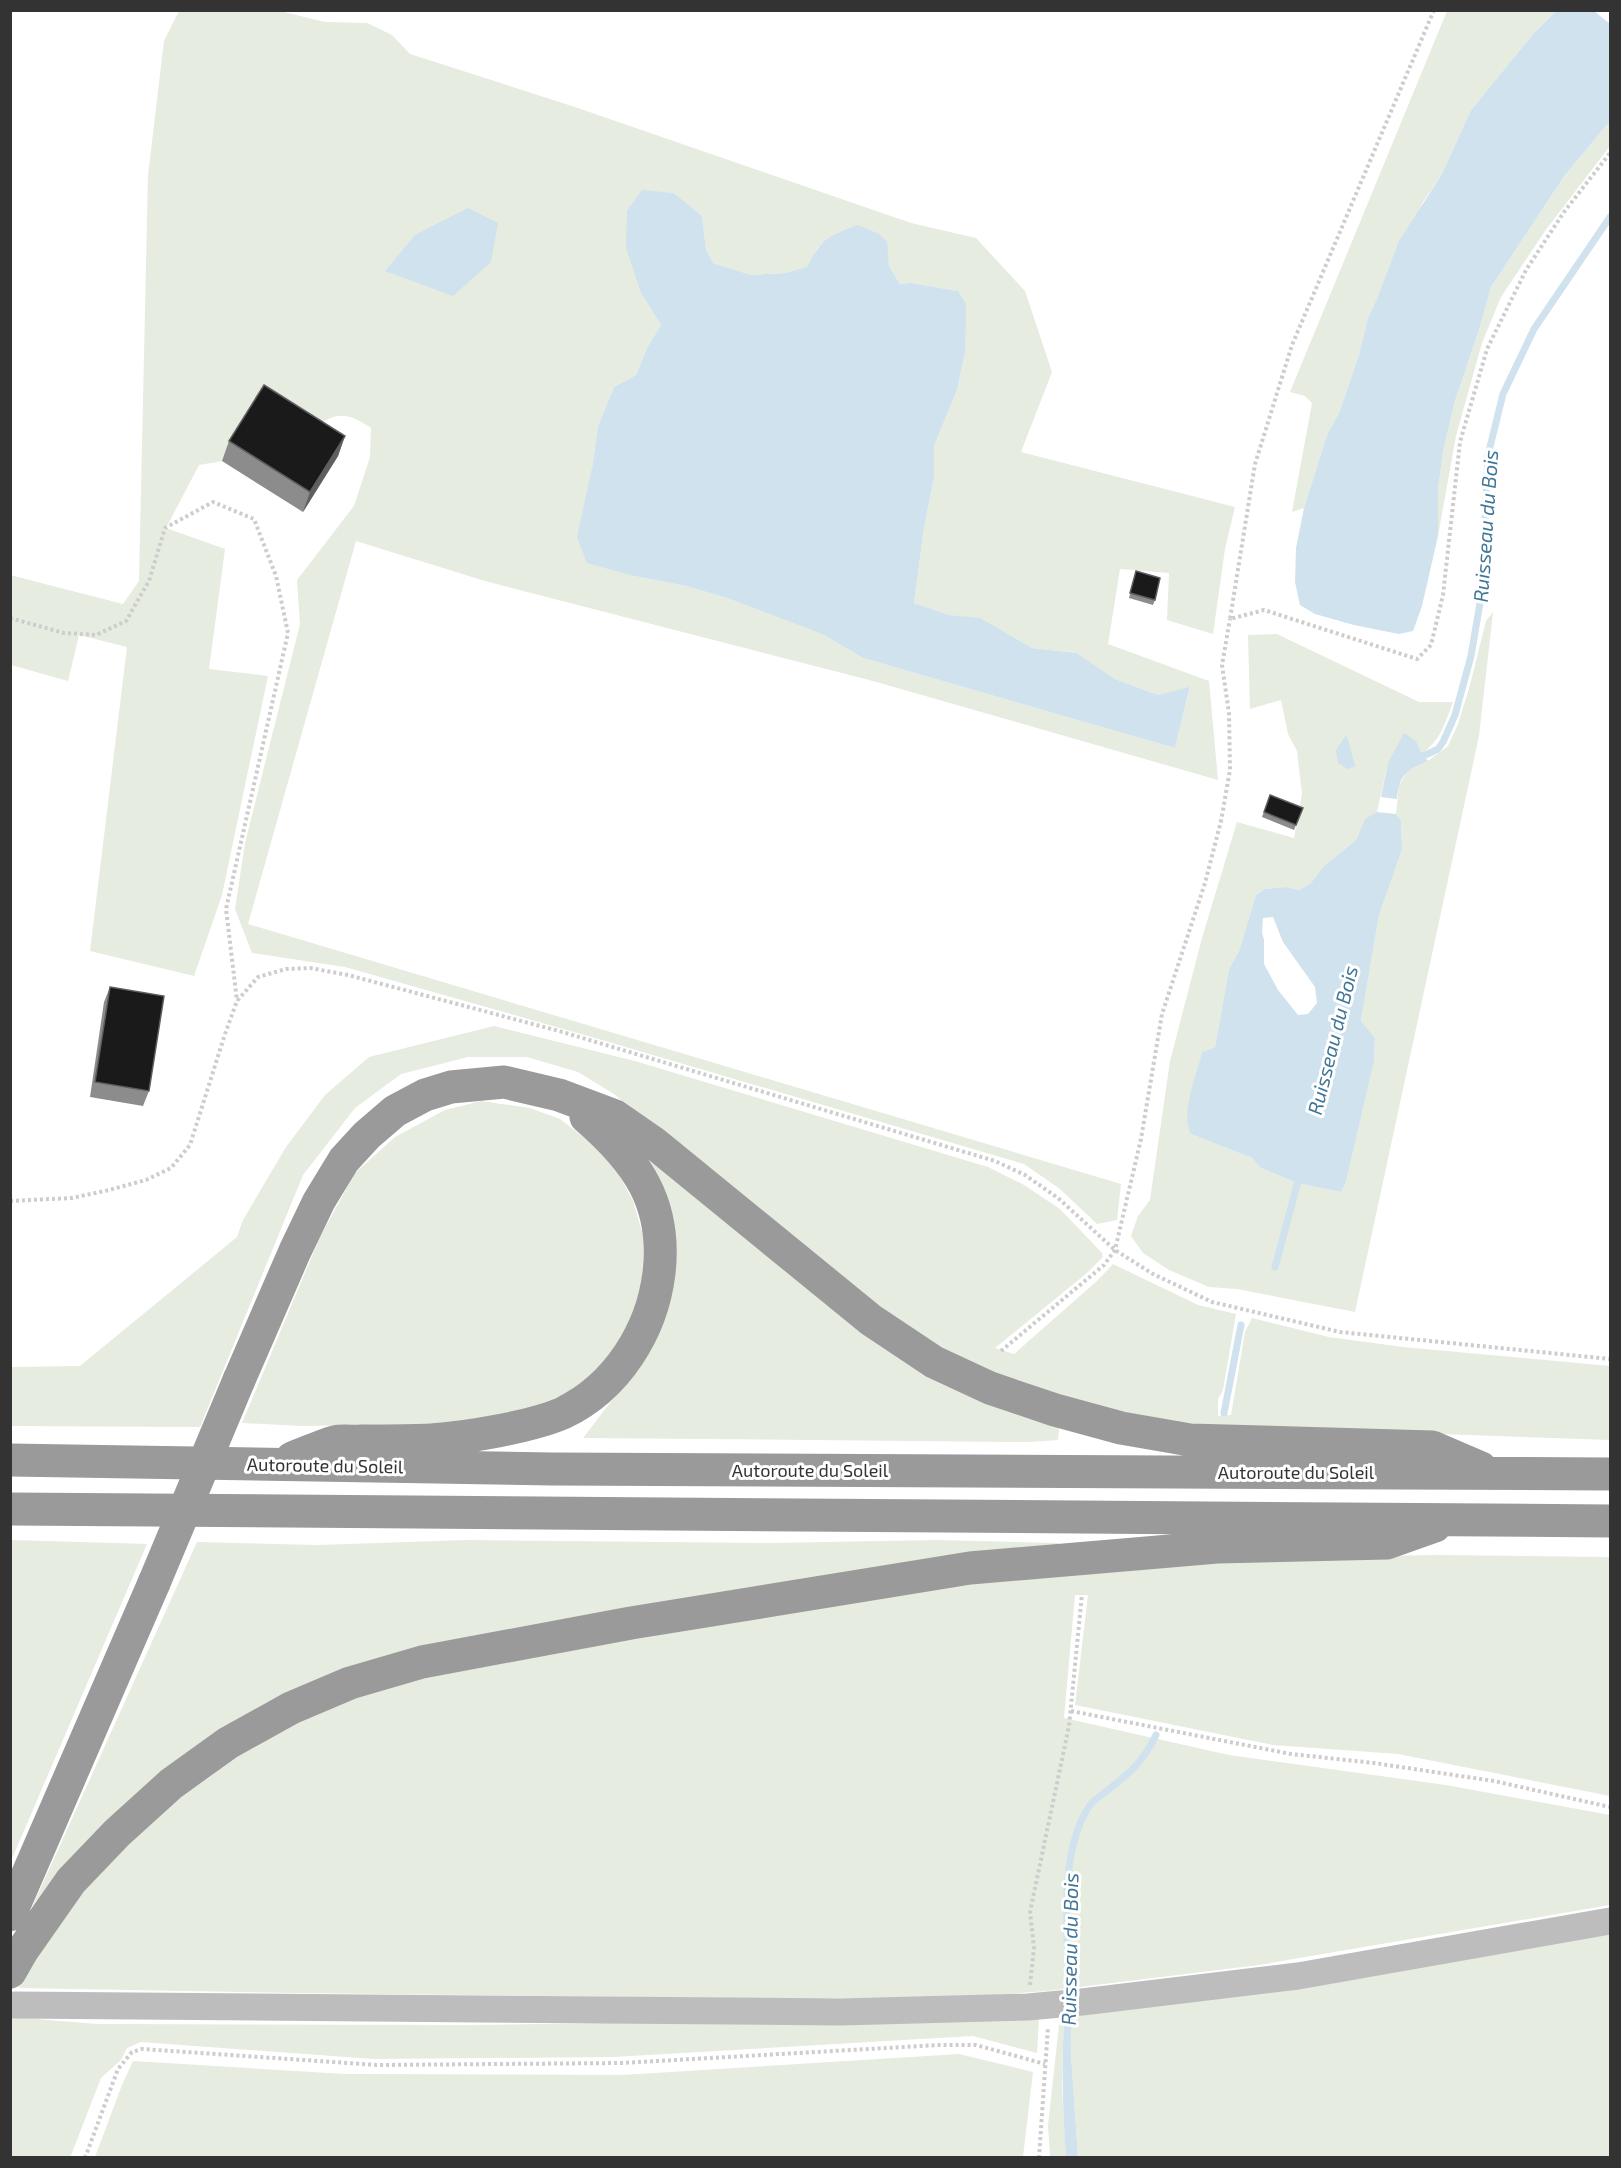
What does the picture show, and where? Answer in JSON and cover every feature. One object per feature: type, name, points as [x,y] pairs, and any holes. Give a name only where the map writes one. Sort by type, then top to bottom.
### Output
[{"type":"highway","points":[[10,1915],[295,1251],[320,1201],[344,1160],[395,1111],[425,1095],[451,1087],[504,1082],[559,1095],[615,1116],[654,1143],[870,1320],[934,1362],[990,1388],[1055,1410],[1121,1428],[1190,1440],[1432,1447],[1494,1473]]},
{"type":"highway","points":[[276,1464],[335,1442],[432,1440],[488,1432],[562,1413],[591,1395],[614,1374],[631,1353],[646,1325],[657,1293],[660,1234],[654,1207],[643,1180],[627,1155],[605,1133],[559,1095]]},
{"type":"highway","name":"Autoroute du Soleil","points":[[10,1460],[565,1469],[1611,1474]]},
{"type":"highway","points":[[10,1509],[1611,1521]]},
{"type":"highway","points":[[10,1972],[22,1951],[72,1881],[117,1833],[171,1784],[228,1743],[291,1708],[350,1683],[422,1662],[596,1630],[970,1568],[1217,1547],[1387,1543],[1455,1519]]},
{"type":"street","points":[[15,2004],[829,2012],[948,2011],[1082,2002],[1298,1976],[1611,1921]]},
{"type":"path","points":[[1001,1351],[1104,1265],[1115,1250],[1141,1139],[1162,1014],[1205,884],[1221,821],[1230,770],[1229,713],[1222,665],[1256,464],[1292,345],[1434,10]]},
{"type":"path","points":[[1230,619],[1264,610],[1417,659],[1431,645],[1443,595],[1460,442],[1487,349],[1526,270],[1564,212],[1611,153]]},
{"type":"path","points":[[10,618],[63,633],[96,636],[126,621],[149,581],[165,528],[213,502],[255,519],[276,576],[288,633],[226,909],[237,1001]]},
{"type":"path","points":[[1115,1250],[1153,1274],[1212,1302],[1340,1332],[1611,1359]]},
{"type":"path","points":[[1039,2157],[1045,2064],[1030,1912],[1069,1726],[1082,1594]]},
{"type":"path","points":[[1071,1711],[1291,1754],[1374,1763],[1494,1781],[1611,1807]]},
{"type":"path","points":[[85,2157],[118,2069],[132,2052],[142,2049],[377,2065],[622,2063],[939,2045],[976,2045],[1045,2064]]},
{"type":"shaded area","points":[[179,11],[280,11],[325,22],[367,23],[392,35],[410,54],[575,107],[911,223],[976,238],[1025,291],[1052,372],[1021,452],[1235,507],[1225,549],[1213,634],[1167,620],[1169,573],[1120,569],[1108,644],[1209,681],[1218,780],[873,681],[485,581],[356,541],[248,924],[1121,1184],[1117,1220],[1097,1224],[1060,1189],[1024,1164],[345,967],[252,953],[235,909],[245,843],[300,624],[297,580],[354,506],[370,457],[371,428],[360,421],[344,416],[329,419],[304,434],[257,405],[222,461],[199,465],[166,528],[225,549],[209,669],[268,676],[222,895],[194,976],[90,951],[127,647],[79,635],[68,681],[11,665],[10,575],[123,604],[139,581],[148,175],[164,41]],"holes":[[[642,191],[674,193],[702,216],[706,249],[713,263],[751,275],[785,273],[808,267],[818,247],[886,242],[889,266],[900,284],[911,283],[958,291],[965,353],[957,390],[934,446],[934,478],[924,528],[914,603],[949,615],[980,619],[1032,648],[1077,653],[1115,679],[1158,695],[1190,688],[1175,748],[863,658],[824,635],[727,598],[686,586],[634,576],[592,468],[598,426],[614,387],[636,375],[647,348],[661,325],[641,293]]]},
{"type":"shaded area","points":[[1447,11],[1556,11],[1534,33],[1471,110],[1442,174],[1423,202],[1368,318],[1359,355],[1339,413],[1327,435],[1304,508],[1292,512],[1312,403],[1305,396],[1290,392]]},
{"type":"shaded area","points":[[1610,121],[1610,146],[1545,231],[1501,297],[1482,343],[1456,436],[1438,536],[1438,490],[1443,452],[1455,401],[1491,287],[1565,175]]},
{"type":"shaded area","points":[[1493,612],[1479,736],[1355,1312],[1237,1289],[1209,1287],[1169,1270],[1143,1253],[1131,1236],[1138,1216],[1150,1200],[1170,1061],[1202,938],[1237,822],[1294,838],[1302,794],[1297,751],[1288,734],[1281,700],[1250,709],[1248,635],[1277,634],[1419,702],[1453,702],[1442,731],[1429,748],[1422,754],[1417,742],[1388,763],[1377,812],[1365,820],[1356,840],[1324,866],[1311,883],[1299,890],[1286,887],[1265,889],[1256,895],[1239,951],[1229,969],[1215,1047],[1202,1052],[1196,1079],[1191,1134],[1252,1158],[1261,1168],[1297,1183],[1341,1192],[1346,1182],[1374,1062],[1375,1038],[1361,1021],[1379,915],[1402,850],[1401,820],[1396,814],[1399,786],[1407,771],[1428,761],[1448,746],[1458,724],[1470,685],[1486,621]]},
{"type":"shaded area","points":[[494,1026],[635,1061],[988,1167],[1024,1185],[1060,1209],[1102,1253],[1103,1257],[1087,1273],[995,1348],[1014,1354],[1113,1264],[1198,1305],[1236,1314],[1223,1390],[1218,1399],[1218,1416],[1231,1415],[1245,1332],[1252,1318],[1329,1337],[1403,1347],[1610,1366],[1610,1440],[1211,1426],[1136,1417],[1048,1397],[916,1336],[725,1188],[614,1094],[578,1072],[527,1057],[468,1057],[401,1074],[355,1108],[303,1175],[200,1427],[11,1426],[11,1367],[80,1366],[237,1237],[243,1220],[286,1147],[325,1095],[369,1057]]},
{"type":"shaded area","points":[[481,1101],[530,1108],[560,1119],[594,1145],[618,1173],[633,1201],[644,1239],[642,1283],[623,1342],[594,1375],[573,1391],[533,1407],[468,1421],[303,1426],[242,1423],[320,1237],[355,1173],[395,1137],[445,1110]]},
{"type":"shaded area","points":[[626,1140],[719,1211],[1048,1418],[1059,1429],[1058,1440],[1029,1442],[583,1438],[616,1395],[670,1285]]},
{"type":"shaded area","points":[[10,1540],[147,1544],[11,1861]]},
{"type":"shaded area","points":[[467,1540],[770,1543],[938,1540],[1058,1543],[1062,1550],[286,1700],[24,1925],[197,1542],[318,1545]]},
{"type":"shaded area","points":[[1436,1555],[1610,1557],[1610,1796],[1398,1754],[1273,1745],[1075,1705],[1088,1595],[1075,1595],[1064,1718],[1229,1755],[1446,1785],[1610,1815],[1610,1905],[1259,1965],[1047,1991],[966,1997],[801,1999],[19,1988],[30,1964],[83,1892],[131,1839],[205,1776],[302,1716],[438,1668],[928,1583],[1184,1560]]},
{"type":"shaded area","points":[[1610,1933],[1610,2157],[1078,2157],[1070,2039],[1063,2042],[1062,2090],[1066,2157],[1050,2158],[1048,2125],[1060,2016]]},
{"type":"shaded area","points":[[10,2017],[97,2024],[467,2025],[1039,2017],[1037,2053],[973,2036],[613,2057],[374,2059],[141,2042],[127,2048],[121,2060],[101,2078],[70,2158],[11,2157]]},
{"type":"shaded area","points":[[959,2054],[1033,2072],[1023,2157],[95,2157],[133,2061],[345,2074],[622,2075]]},
{"type":"water","points":[[1556,11],[1594,11],[1610,24],[1610,121],[1565,175],[1491,287],[1455,401],[1443,452],[1438,490],[1438,536],[1422,606],[1413,631],[1399,634],[1315,614],[1300,605],[1295,582],[1296,548],[1304,508],[1327,435],[1339,413],[1359,355],[1368,318],[1399,241],[1442,174],[1471,110],[1534,33]]},
{"type":"water","points":[[642,190],[674,193],[702,216],[706,249],[713,263],[751,275],[785,273],[807,267],[817,249],[827,239],[858,225],[879,234],[887,242],[889,266],[900,284],[911,283],[958,291],[966,304],[965,353],[957,390],[934,446],[934,478],[924,528],[914,603],[949,615],[980,618],[1032,648],[1077,653],[1115,679],[1158,695],[1190,687],[1175,748],[863,658],[824,635],[727,598],[587,563],[577,537],[592,468],[598,426],[614,387],[636,375],[647,348],[661,325],[641,293],[626,248],[627,211]]},
{"type":"water","points":[[468,208],[498,223],[491,262],[453,296],[385,271],[415,235]]},
{"type":"water","points":[[1404,733],[1417,742],[1428,761],[1405,774],[1397,799],[1381,797],[1388,763]]},
{"type":"water","points":[[1346,735],[1356,766],[1348,769],[1338,763],[1336,750]]},
{"type":"water","points":[[1377,812],[1396,814],[1401,820],[1402,850],[1379,915],[1361,1021],[1375,1038],[1374,1062],[1346,1182],[1341,1192],[1297,1183],[1261,1168],[1252,1158],[1191,1134],[1187,1116],[1190,1094],[1202,1052],[1215,1047],[1229,969],[1239,951],[1256,895],[1265,889],[1286,887],[1299,890],[1311,883],[1324,866],[1356,840],[1365,819]],"holes":[[[1273,917],[1283,942],[1315,987],[1317,1003],[1308,1014],[1298,1015],[1278,990],[1264,964],[1263,918]]]},
{"type":"water","points":[[1070,2039],[1078,2157],[1066,2157],[1065,2143],[1063,2041]]},
{"type":"building","points":[[264,385],[345,436],[310,492],[229,441]]},
{"type":"building","points":[[1136,571],[1160,578],[1155,600],[1130,593]]},
{"type":"building","points":[[1270,795],[1303,808],[1296,825],[1264,812]]},
{"type":"building","points":[[110,987],[164,996],[149,1091],[95,1082]]},
{"type":"waterway","name":"Ruisseau du Bois","points":[[1417,759],[1438,749],[1443,742],[1455,715],[1471,656],[1482,591],[1488,455],[1503,394],[1534,329],[1610,217]]},
{"type":"waterway","name":"Ruisseau du Bois","points":[[1275,1267],[1300,1174]]},
{"type":"waterway","name":"Ruisseau du Bois","points":[[1224,1413],[1241,1325]]},
{"type":"waterway","name":"Ruisseau du Bois","points":[[1068,1998],[1068,1876],[1078,1829],[1090,1805],[1137,1764],[1156,1735]]},
{"type":"waterway","name":"Ruisseau du Bois","points":[[1067,2049],[1068,2009]]}]
